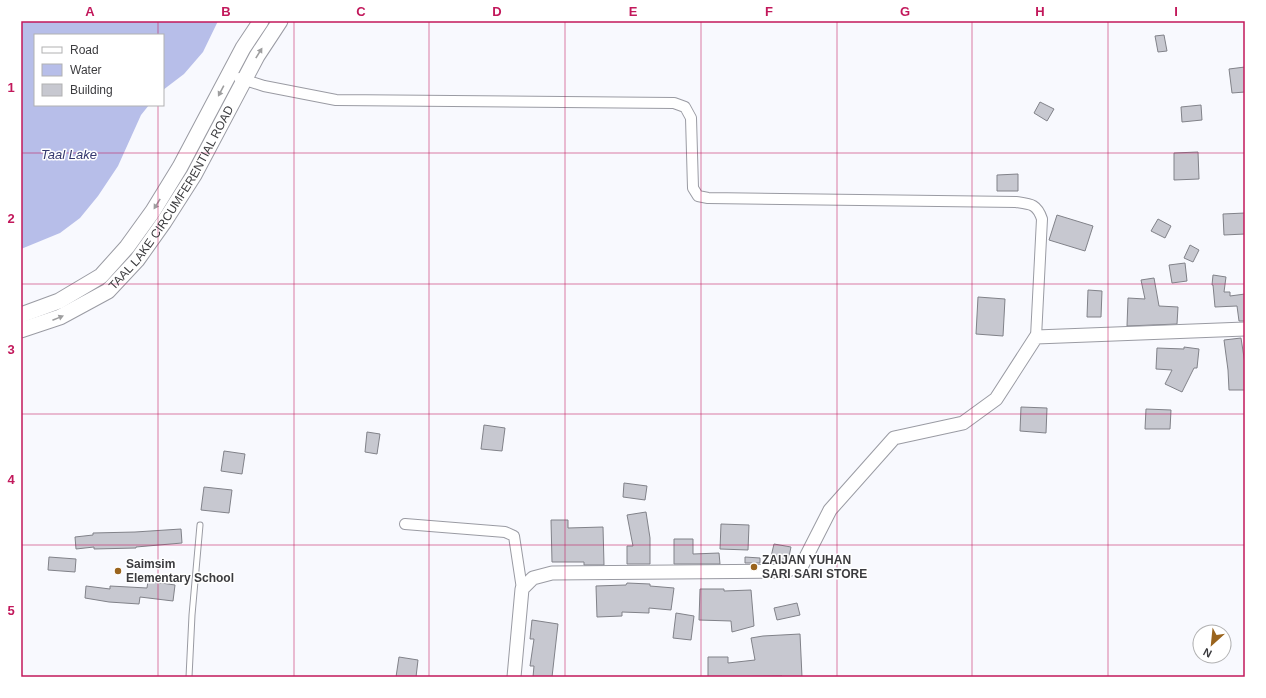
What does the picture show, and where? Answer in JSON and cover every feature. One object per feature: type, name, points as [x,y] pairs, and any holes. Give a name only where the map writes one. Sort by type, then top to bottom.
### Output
[{"type":"main road","name":"TAAL LAKE CIRCUMFERENTIAL ROAD","points":[[21,315],[60,301],[101,276],[127,247],[153,211],[180,167],[243,48],[261,21]]},
{"type":"main road","name":"TAAL LAKE CIRCUMFERENTIAL ROAD","points":[[21,330],[60,317],[108,291],[136,260],[164,222],[194,175],[257,56],[280,21]]},
{"type":"street","points":[[230,74],[244,81],[336,100],[674,103],[685,107],[691,118],[693,188],[698,196],[708,198],[1016,202],[1031,204],[1039,210],[1042,219],[1036,337],[996,399],[963,423],[894,438],[830,510],[802,565],[785,571],[552,573],[533,578],[522,589]]},
{"type":"street","points":[[1036,337],[1245,329]]},
{"type":"street","points":[[405,524],[505,532],[514,536],[522,589],[514,677]]},
{"type":"lane","points":[[189,677],[192,615],[200,525]]},
{"type":"water","name":"Taal Lake","points":[[21,21],[218,21],[203,52],[184,74],[164,89],[164,34],[34,34],[34,106],[148,106],[141,115],[118,166],[98,196],[80,218],[60,233],[21,249]]},
{"type":"building","points":[[1164,35],[1167,51],[1158,52],[1155,36]]},
{"type":"building","points":[[1245,67],[1245,92],[1232,93],[1229,69]]},
{"type":"building","points":[[1040,102],[1054,109],[1047,121],[1034,113]]},
{"type":"building","points":[[1201,105],[1202,120],[1182,122],[1181,107]]},
{"type":"building","points":[[1198,152],[1199,179],[1174,180],[1174,153]]},
{"type":"building","points":[[1018,174],[1018,191],[997,191],[997,175]]},
{"type":"building","points":[[1245,213],[1245,234],[1224,235],[1223,214]]},
{"type":"building","points":[[1057,215],[1093,226],[1085,251],[1049,240]]},
{"type":"building","points":[[1158,219],[1171,226],[1165,238],[1151,231]]},
{"type":"building","points":[[1190,245],[1199,250],[1193,262],[1184,258]]},
{"type":"building","points":[[1185,263],[1187,281],[1172,283],[1169,265]]},
{"type":"building","points":[[1213,275],[1226,277],[1224,292],[1230,292],[1230,296],[1245,294],[1245,321],[1239,321],[1237,306],[1215,307],[1212,285]]},
{"type":"building","points":[[1154,278],[1159,306],[1178,307],[1177,324],[1127,326],[1128,298],[1145,299],[1141,280]]},
{"type":"building","points":[[1088,290],[1102,291],[1101,317],[1087,317]]},
{"type":"building","points":[[978,297],[1005,299],[1003,336],[976,334]]},
{"type":"building","points":[[1241,338],[1245,364],[1245,390],[1229,390],[1224,340]]},
{"type":"building","points":[[1184,347],[1199,349],[1197,368],[1194,368],[1182,392],[1165,384],[1172,370],[1156,369],[1157,348],[1184,349]]},
{"type":"building","points":[[1021,407],[1047,408],[1046,433],[1020,431]]},
{"type":"building","points":[[1146,409],[1171,410],[1170,429],[1145,429]]},
{"type":"building","points":[[484,425],[505,428],[502,451],[481,449]]},
{"type":"building","points":[[367,432],[380,434],[377,454],[365,452]]},
{"type":"building","points":[[224,451],[245,454],[242,474],[221,471]]},
{"type":"building","points":[[624,483],[647,486],[645,500],[623,497]]},
{"type":"building","points":[[204,487],[232,490],[229,513],[201,510]]},
{"type":"building","points":[[646,512],[650,538],[650,564],[627,564],[627,546],[633,546],[627,515]]},
{"type":"building","points":[[551,520],[568,520],[568,528],[603,527],[604,565],[584,565],[584,562],[552,562]]},
{"type":"building","points":[[721,524],[749,525],[748,550],[720,549]]},
{"type":"building","points":[[181,529],[182,543],[136,548],[94,549],[94,547],[76,549],[75,537],[93,535],[93,533]]},
{"type":"building","points":[[674,539],[693,539],[693,554],[719,553],[720,564],[674,564]]},
{"type":"building","points":[[774,544],[791,547],[788,561],[780,563],[770,561]]},
{"type":"building","points":[[49,557],[76,559],[75,572],[48,570]]},
{"type":"building","points":[[745,557],[760,558],[760,563],[745,563]]},
{"type":"building","points":[[148,581],[175,585],[173,601],[140,597],[139,604],[109,602],[85,598],[86,586],[110,589],[110,586],[147,588]]},
{"type":"building","points":[[627,583],[650,584],[650,586],[674,588],[671,610],[649,608],[649,613],[622,612],[622,616],[597,617],[596,586],[626,585]]},
{"type":"building","points":[[700,589],[724,589],[724,591],[751,590],[754,626],[732,632],[731,621],[699,620]]},
{"type":"building","points":[[797,603],[800,615],[777,620],[774,608]]},
{"type":"building","points":[[676,613],[694,616],[691,640],[673,638]]},
{"type":"building","points":[[532,620],[558,624],[552,677],[533,677],[534,666],[530,666],[534,639],[530,639]]},
{"type":"building","points":[[800,634],[802,677],[708,677],[708,657],[728,657],[728,663],[755,660],[751,638]]},
{"type":"building","points":[[399,657],[418,660],[416,677],[396,677]]},
{"type":"place","name":"ZAIJAN YUHAN SARI SARI STORE","points":[[754,567]]},
{"type":"place","name":"Saimsim Elementary School","points":[[118,571]]}]
